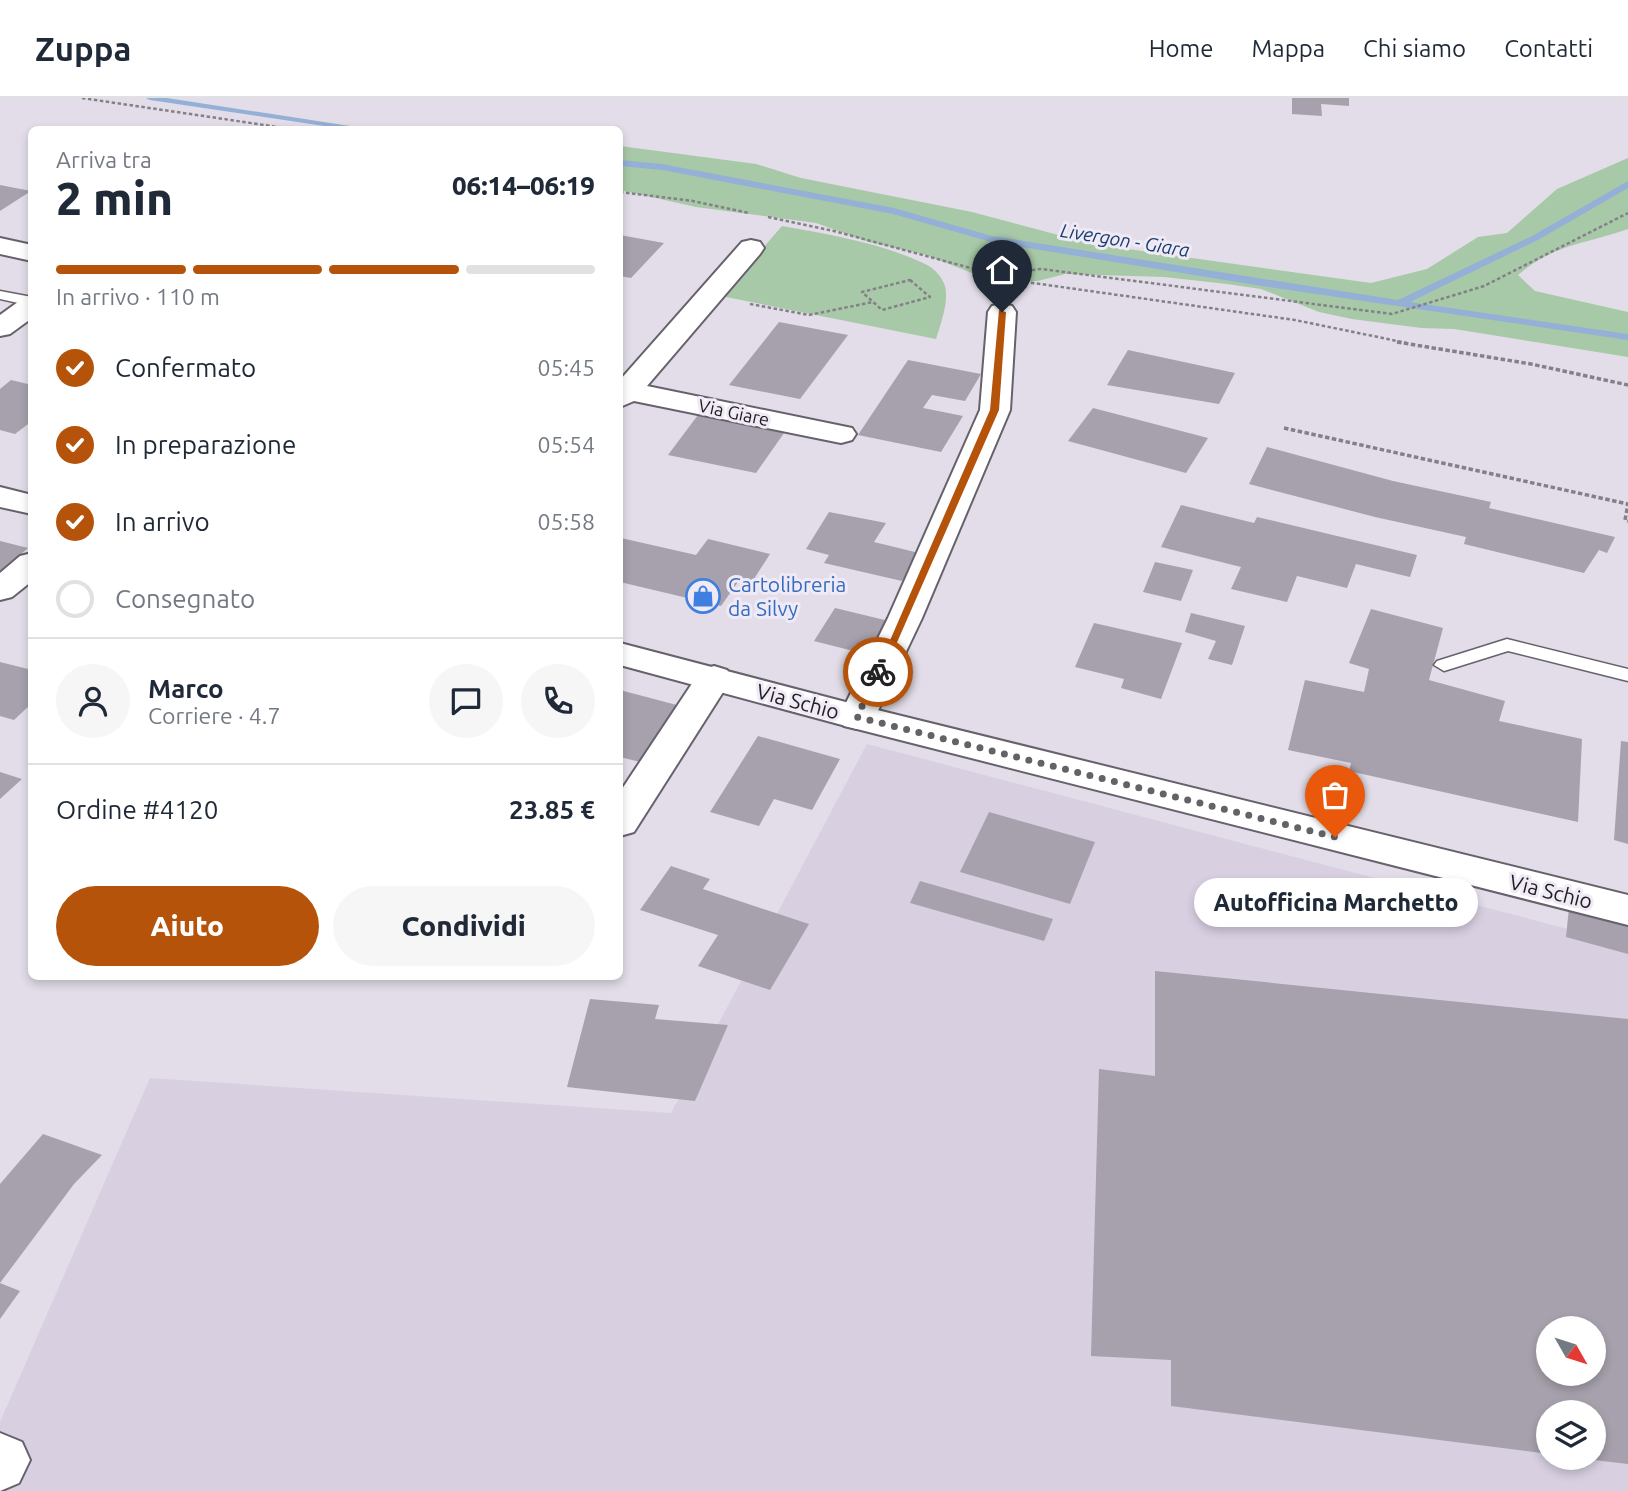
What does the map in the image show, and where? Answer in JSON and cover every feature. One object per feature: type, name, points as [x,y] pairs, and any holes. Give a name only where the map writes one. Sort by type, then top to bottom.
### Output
[{"type":"street","points":[[0,246],[28,252]]},
{"type":"street","name":"Via Giare","points":[[623,391],[751,248]]},
{"type":"street","points":[[0,328],[28,306]]},
{"type":"street","points":[[857,717],[905,618],[995,410],[1002,312]]},
{"type":"street","name":"Via Giare","points":[[623,392],[841,434]]},
{"type":"street","points":[[0,497],[28,504]]},
{"type":"street","points":[[0,590],[28,566]]},
{"type":"street","name":"Via Schio","points":[[623,655],[857,717],[1628,910]]},
{"type":"street","points":[[623,817],[714,678]]},
{"type":"street","points":[[0,1459],[3,1460],[0,1465]]},
{"type":"lane","points":[[0,295],[28,302]]},
{"type":"lane","points":[[1444,664],[1507,645],[1628,675]]},
{"type":"path","points":[[82,98],[163,113],[266,126]]},
{"type":"path","points":[[623,192],[693,201],[808,225],[1016,281],[1295,320],[1364,336],[1531,364],[1628,385]]},
{"type":"path","points":[[991,274],[1041,269],[1392,314],[1428,308],[1480,286],[1628,213]]},
{"type":"path","points":[[910,280],[930,297],[882,310],[873,302],[862,292],[910,280]]},
{"type":"path","points":[[709,297],[809,315],[873,302]]},
{"type":"path","points":[[1284,428],[1628,504],[1625,520],[1628,521]]},
{"type":"shaded area","points":[[867,744],[1628,945],[1628,1491],[0,1491],[0,1422],[150,1078],[671,1113]]},
{"type":"green space","points":[[623,146],[756,164],[801,178],[972,212],[1092,244],[1371,283],[1427,269],[1478,237],[1507,233],[1557,189],[1628,158],[1628,229],[1557,251],[1518,275],[1535,291],[1628,312],[1628,357],[1454,329],[1421,328],[1352,319],[1319,312],[1261,289],[1227,284],[1164,277],[1065,274],[1038,281],[1005,282],[977,275],[926,255],[869,242],[816,223],[696,207],[623,191]]},
{"type":"green space","points":[[782,226],[872,245],[930,267],[941,278],[946,292],[944,313],[936,339],[721,296]]},
{"type":"building","points":[[1292,98],[1349,98],[1349,106],[1321,104],[1322,116],[1292,114]]},
{"type":"building","points":[[0,185],[28,190],[28,193],[0,211]]},
{"type":"building","points":[[623,236],[664,243],[631,278],[623,277]]},
{"type":"building","points":[[779,322],[848,335],[800,399],[729,385]]},
{"type":"building","points":[[1128,350],[1235,373],[1219,404],[1107,385]]},
{"type":"building","points":[[908,360],[981,374],[965,401],[932,395],[923,408],[963,416],[941,452],[858,435]]},
{"type":"building","points":[[11,380],[28,384],[28,424],[15,434],[0,430],[0,389]]},
{"type":"building","points":[[1093,408],[1208,438],[1186,473],[1068,441]]},
{"type":"building","points":[[698,415],[784,433],[756,473],[668,455]]},
{"type":"building","points":[[1267,447],[1393,481],[1491,502],[1489,508],[1615,537],[1607,553],[1599,550],[1584,573],[1464,544],[1466,537],[1375,517],[1249,484]]},
{"type":"building","points":[[1181,505],[1254,523],[1257,517],[1417,555],[1410,577],[1356,564],[1347,588],[1297,576],[1287,602],[1231,589],[1241,567],[1161,547]]},
{"type":"building","points":[[829,512],[886,523],[874,542],[919,553],[902,581],[824,563],[829,555],[806,549]]},
{"type":"building","points":[[623,538],[696,555],[708,539],[770,554],[752,582],[740,579],[721,606],[623,583]]},
{"type":"building","points":[[0,541],[28,548],[0,572]]},
{"type":"building","points":[[1155,562],[1193,570],[1181,601],[1143,592]]},
{"type":"building","points":[[835,608],[893,622],[873,656],[814,641]]},
{"type":"building","points":[[1371,609],[1443,628],[1429,680],[1505,701],[1499,721],[1582,739],[1578,822],[1349,771],[1351,763],[1288,750],[1305,680],[1364,692],[1369,669],[1349,663]]},
{"type":"building","points":[[1191,613],[1245,626],[1232,665],[1208,659],[1216,641],[1185,632]]},
{"type":"building","points":[[1094,623],[1182,643],[1161,699],[1121,688],[1124,679],[1075,667]]},
{"type":"building","points":[[0,662],[28,669],[28,707],[14,720],[0,716]]},
{"type":"building","points":[[623,691],[688,708],[652,765],[623,758]]},
{"type":"building","points":[[758,736],[840,759],[812,810],[774,799],[759,826],[710,812]]},
{"type":"building","points":[[1621,741],[1628,742],[1628,844],[1614,840]]},
{"type":"building","points":[[0,772],[22,779],[0,799]]},
{"type":"building","points":[[989,812],[1095,842],[1070,904],[960,872]]},
{"type":"building","points":[[671,866],[710,879],[703,889],[809,924],[770,990],[698,966],[718,935],[640,910]]},
{"type":"building","points":[[920,881],[1053,919],[1044,941],[910,903]]},
{"type":"building","points":[[1569,908],[1628,924],[1628,954],[1566,937]]},
{"type":"building","points":[[1155,971],[1628,1019],[1628,1464],[1606,1461],[1606,1400],[1536,1400],[1536,1452],[1171,1406],[1171,1360],[1091,1356],[1099,1069],[1155,1076]]},
{"type":"building","points":[[590,999],[659,1005],[655,1019],[728,1025],[695,1101],[567,1087]]},
{"type":"building","points":[[43,1134],[102,1155],[74,1184],[0,1283],[0,1184]]},
{"type":"building","points":[[0,1283],[20,1291],[0,1319]]},
{"type":"waterway","name":"Livergon - Giara","points":[[150,98],[344,126]]},
{"type":"waterway","name":"Livergon - Giara","points":[[623,163],[662,167],[894,211],[991,239],[1262,283],[1628,337]]},
{"type":"waterway","points":[[1400,303],[1535,238],[1628,184]]},
{"type":"way so far","points":[[878,672],[857,717],[1335,837]]},
{"type":"place","name":"Cartolibreria da Silvy","points":[[703,596]]},
{"type":"place","name":"Autofficina Marchetto","points":[[1335,837]]},
{"type":"route","points":[[878,672],[905,618],[995,410],[1002,312]]}]
